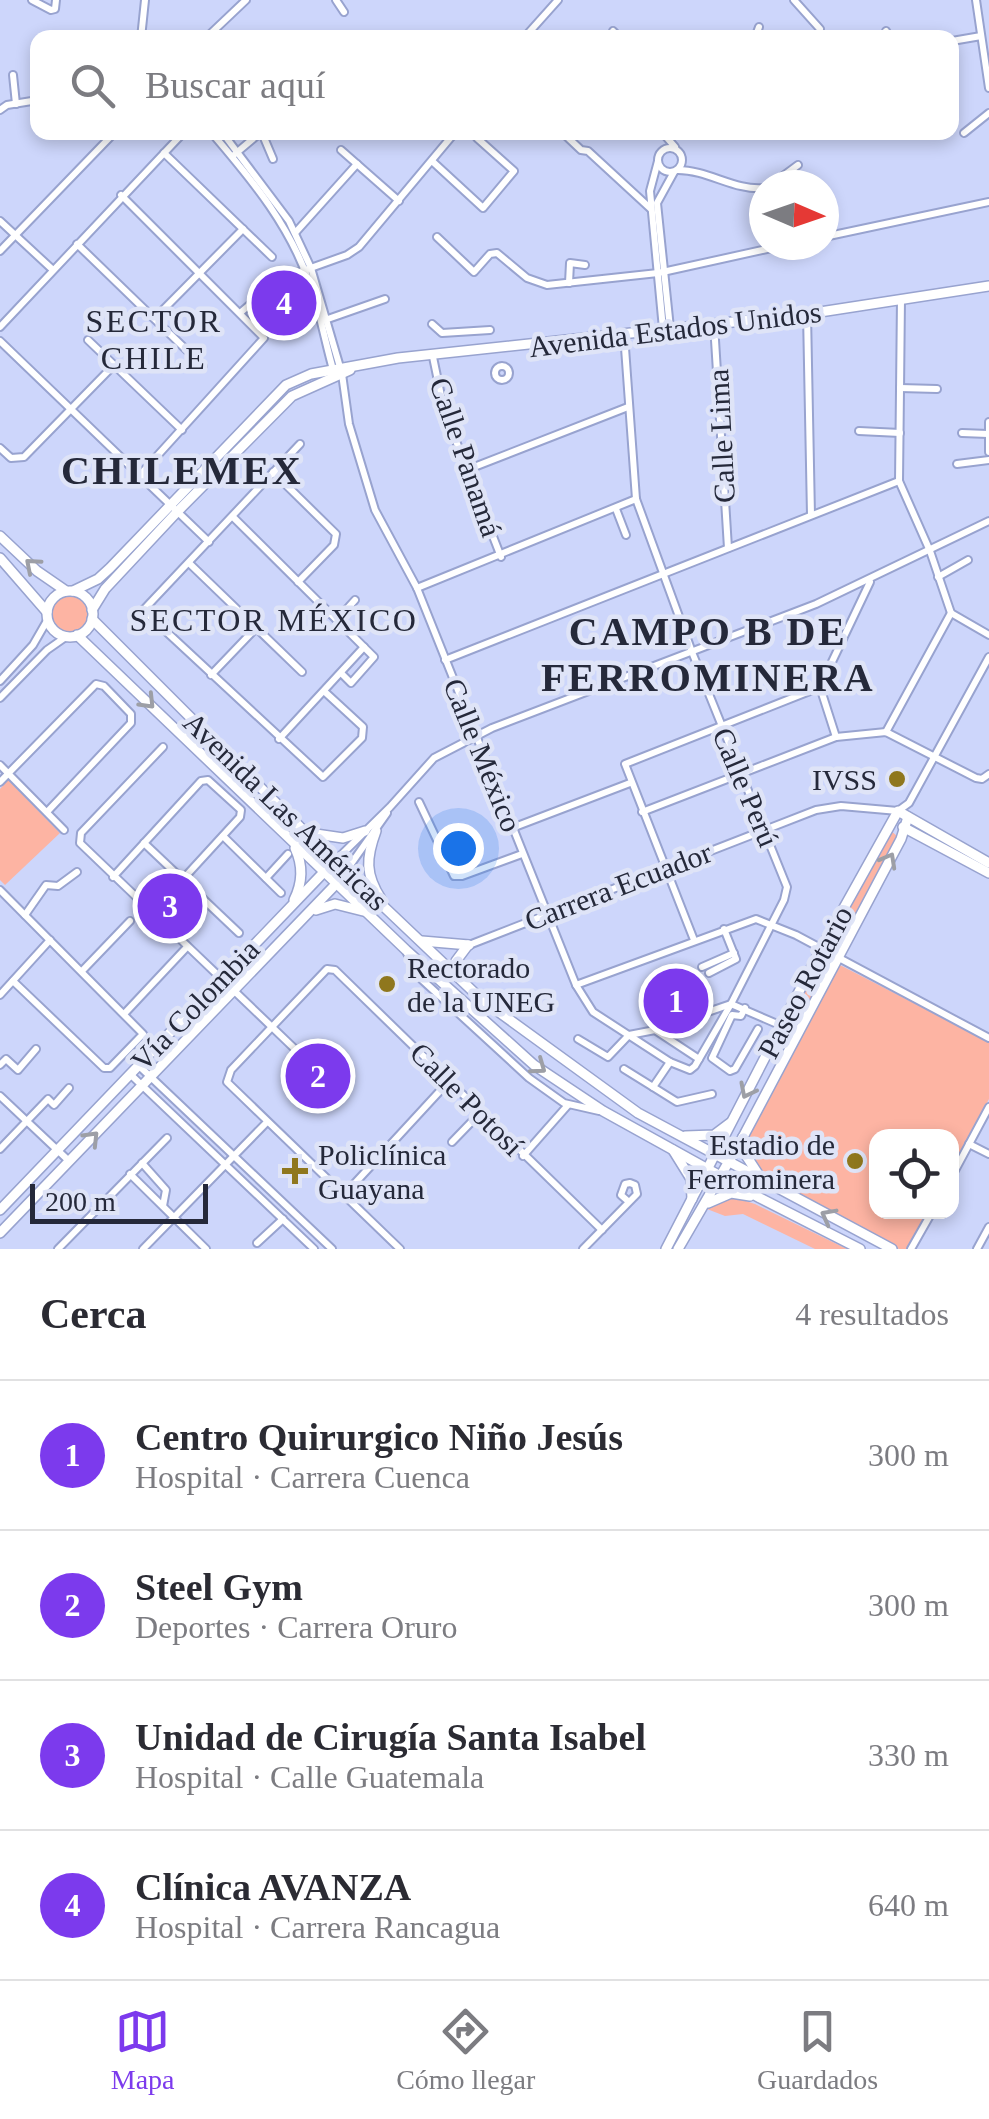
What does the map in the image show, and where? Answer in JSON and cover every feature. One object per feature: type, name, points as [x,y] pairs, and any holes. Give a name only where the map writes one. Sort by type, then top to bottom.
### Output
[{"type":"main road","name":"Avenida Estados Unidos","points":[[70,591],[98,579],[292,396],[360,364],[806,314],[989,286]]},
{"type":"main road","name":"Avenida Estados Unidos","points":[[92,615],[105,590],[173,508]]},
{"type":"main road","points":[[0,536],[37,570],[87,598],[92,615],[72,636],[56,632],[48,615],[0,558]]},
{"type":"main road","points":[[48,615],[53,598],[70,591]]},
{"type":"main road","name":"Avenida Las Américas","points":[[92,615],[300,828],[462,982],[638,1114],[892,1249]]},
{"type":"main road","name":"Avenida Las Américas","points":[[72,636],[534,1066],[603,1112],[860,1249]]},
{"type":"main road","points":[[895,816],[989,873]]},
{"type":"main road","name":"Paseo Rotario","points":[[697,1205],[732,1122],[821,948],[895,816]]},
{"type":"main road","points":[[907,823],[989,862]]},
{"type":"main road","name":"Paseo Rotario","points":[[697,1205],[729,1163],[907,823]]},
{"type":"main road","points":[[300,828],[334,838],[370,831],[368,874],[387,910]]},
{"type":"main road","points":[[290,908],[300,887],[301,866],[291,841]]},
{"type":"main road","name":"Vía Colombia","points":[[0,1210],[335,861]]},
{"type":"main road","name":"Vía Colombia","points":[[0,1233],[346,871]]},
{"type":"main road","points":[[309,914],[328,905],[346,904],[372,917]]},
{"type":"main road","points":[[420,940],[469,945]]},
{"type":"main road","points":[[462,982],[456,961],[469,945]]},
{"type":"main road","points":[[164,1037],[176,1050]]},
{"type":"main road","points":[[678,1134],[704,1138],[732,1122]]},
{"type":"main road","points":[[743,1137],[750,1165],[765,1183]]},
{"type":"main road","points":[[672,1148],[691,1179],[697,1205],[678,1249]]},
{"type":"main road","points":[[666,1249],[697,1205],[731,1193],[760,1198]]},
{"type":"street","points":[[32,0],[51,10],[55,9],[56,0]]},
{"type":"street","points":[[142,30],[144,0]]},
{"type":"street","points":[[214,30],[246,0]]},
{"type":"street","points":[[336,0],[344,12]]},
{"type":"street","points":[[540,0],[547,10]]},
{"type":"street","points":[[531,30],[558,0]]},
{"type":"street","points":[[794,0],[820,29]]},
{"type":"street","points":[[976,0],[989,88]]},
{"type":"street","points":[[959,40],[981,36]]},
{"type":"street","points":[[13,74],[16,104]]},
{"type":"street","points":[[0,110],[30,101]]},
{"type":"street","points":[[964,133],[989,113]]},
{"type":"street","points":[[0,251],[106,140]]},
{"type":"street","points":[[0,327],[176,140]]},
{"type":"street","points":[[220,140],[266,187],[295,233],[308,270]]},
{"type":"street","points":[[227,140],[308,270]]},
{"type":"street","points":[[235,154],[252,140]]},
{"type":"street","points":[[265,140],[273,159]]},
{"type":"street","points":[[240,313],[280,279],[359,247],[449,140]]},
{"type":"street","points":[[432,161],[482,208],[514,171],[480,140]]},
{"type":"street","points":[[570,140],[588,151],[655,212]]},
{"type":"street","points":[[661,140],[650,191],[667,330]]},
{"type":"street","points":[[669,140],[696,170]]},
{"type":"street","points":[[658,157],[666,148],[680,153]]},
{"type":"street","points":[[341,150],[399,201]]},
{"type":"street","points":[[164,153],[272,256]]},
{"type":"street","points":[[655,212],[661,192],[682,163],[680,153]]},
{"type":"street","points":[[658,157],[663,170],[696,170],[749,187]]},
{"type":"street","points":[[295,233],[358,164]]},
{"type":"street","points":[[791,170],[798,165]]},
{"type":"street","points":[[121,195],[264,338],[139,476]]},
{"type":"street","points":[[839,234],[989,202]]},
{"type":"street","points":[[0,221],[53,270]]},
{"type":"street","points":[[155,318],[244,229]]},
{"type":"street","points":[[437,237],[474,272],[490,254],[498,253],[536,283],[662,272],[749,253]]},
{"type":"street","points":[[78,244],[202,366]]},
{"type":"street","points":[[569,283],[570,264],[585,264]]},
{"type":"street","name":"Calle México","points":[[308,270],[375,510],[417,588],[576,985],[593,1012],[670,1062],[690,1070],[699,1059]]},
{"type":"street","points":[[324,320],[385,299]]},
{"type":"street","points":[[901,299],[899,481],[951,613],[989,635]]},
{"type":"street","points":[[806,314],[811,515]]},
{"type":"street","points":[[432,324],[442,333],[490,330]]},
{"type":"street","name":"Calle Lima","points":[[714,324],[728,548]]},
{"type":"street","points":[[467,331],[469,352]]},
{"type":"street","name":"Calle Perú","points":[[624,334],[636,500],[721,727],[787,886],[772,924]]},
{"type":"street","points":[[88,340],[182,430]]},
{"type":"street","points":[[0,341],[209,542]]},
{"type":"street","name":"Calle Panamá","points":[[433,357],[444,410],[500,556]]},
{"type":"street","points":[[0,448],[17,460],[114,364]]},
{"type":"street","points":[[900,388],[937,389]]},
{"type":"street","points":[[468,469],[628,407]]},
{"type":"street","points":[[989,422],[989,452]]},
{"type":"street","points":[[859,431],[900,433]]},
{"type":"street","points":[[962,433],[988,434]]},
{"type":"street","points":[[134,620],[300,444]]},
{"type":"street","points":[[958,464],[989,460]]},
{"type":"street","points":[[274,472],[336,534],[336,539],[298,582]]},
{"type":"street","points":[[445,660],[899,481]]},
{"type":"street","points":[[417,588],[636,500]]},
{"type":"street","points":[[616,509],[626,535]]},
{"type":"street","points":[[233,517],[374,657],[351,682],[341,674]]},
{"type":"street","points":[[335,861],[370,831],[434,758],[477,736],[852,589],[989,521]]},
{"type":"street","points":[[938,577],[968,560]]},
{"type":"street","points":[[189,564],[302,672]]},
{"type":"street","points":[[694,940],[625,764],[820,687],[870,581]]},
{"type":"street","points":[[852,589],[862,603]]},
{"type":"street","points":[[337,620],[354,600]]},
{"type":"street","points":[[143,610],[323,776],[364,732],[363,726],[325,692]]},
{"type":"street","points":[[886,732],[951,613]]},
{"type":"street","points":[[0,681],[32,645],[48,615]]},
{"type":"street","points":[[212,675],[256,629]]},
{"type":"street","points":[[0,698],[47,650],[72,636]]},
{"type":"street","points":[[279,739],[364,646]]},
{"type":"street","points":[[895,816],[909,803],[989,657]]},
{"type":"street","points":[[0,782],[100,684],[132,714],[131,722],[47,812]]},
{"type":"street","points":[[820,687],[836,737]]},
{"type":"street","points":[[642,812],[836,737],[886,732],[986,777]]},
{"type":"street","points":[[163,747],[78,838],[151,914],[298,1052]]},
{"type":"street","points":[[0,765],[64,830]]},
{"type":"street","points":[[113,877],[204,780],[241,810],[223,836],[151,914]]},
{"type":"street","points":[[512,828],[630,783]]},
{"type":"street","points":[[419,802],[454,876],[522,854]]},
{"type":"street","points":[[907,823],[909,803]]},
{"type":"street","name":"Carrera Ecuador","points":[[469,945],[816,810],[842,806],[895,816]]},
{"type":"street","points":[[346,871],[370,831]]},
{"type":"street","points":[[223,836],[281,893]]},
{"type":"street","points":[[144,843],[239,933]]},
{"type":"street","points":[[266,878],[288,854]]},
{"type":"street","points":[[25,915],[46,885],[58,886],[78,872]]},
{"type":"street","points":[[1,894],[142,1030],[140,1038],[108,1069],[13,981]]},
{"type":"street","points":[[576,985],[756,919],[821,948],[989,1038]]},
{"type":"street","points":[[82,971],[130,921]]},
{"type":"street","points":[[655,1030],[699,1059],[772,924]]},
{"type":"street","points":[[709,974],[734,962],[724,929]]},
{"type":"street","points":[[0,994],[48,942]]},
{"type":"street","points":[[125,1013],[186,948]]},
{"type":"street","name":"Avenida Las Américas","points":[[406,950],[418,976],[530,1078],[569,1104],[603,1112]]},
{"type":"street","points":[[702,966],[734,953]]},
{"type":"street","name":"Calle Potosí","points":[[271,1027],[331,968],[602,1230]]},
{"type":"street","points":[[578,1039],[608,1058],[629,1035],[731,1004],[798,1033]]},
{"type":"street","points":[[745,1008],[741,1016],[732,1015],[712,1058],[735,1070],[758,1029]]},
{"type":"street","points":[[271,1027],[227,1077],[231,1086],[400,1249]]},
{"type":"street","points":[[0,1064],[6,1058],[18,1070],[36,1049]]},
{"type":"street","points":[[654,1088],[670,1062]]},
{"type":"street","points":[[138,1064],[332,1249]]},
{"type":"street","points":[[624,1069],[677,1102],[712,1094]]},
{"type":"street","points":[[130,1073],[314,1249]]},
{"type":"street","points":[[344,1195],[450,1080]]},
{"type":"street","points":[[0,1149],[48,1098],[54,1105],[69,1088]]},
{"type":"street","points":[[0,1096],[70,1162]]},
{"type":"street","points":[[523,1156],[569,1104]]},
{"type":"street","points":[[959,1163],[989,1107]]},
{"type":"street","points":[[452,1142],[481,1112]]},
{"type":"street","points":[[143,1249],[267,1122]]},
{"type":"street","points":[[58,1249],[167,1138]]},
{"type":"street","points":[[969,1144],[989,1154]]},
{"type":"street","points":[[142,1163],[166,1190],[163,1206]]},
{"type":"street","points":[[130,1174],[206,1249]]},
{"type":"street","points":[[583,1249],[630,1202]]},
{"type":"street","points":[[0,1210],[11,1222]]},
{"type":"street","points":[[910,1249],[928,1219]]},
{"type":"street","points":[[258,1243],[282,1220]]},
{"type":"street","points":[[977,1249],[989,1227]]},
{"type":"street","points":[[382,1248],[390,1240]]},
{"type":"shaded area","points":[[71,594],[84,600],[90,613],[84,626],[71,632],[58,626],[52,613],[58,600]]},
{"type":"shaded area","points":[[8,780],[60,833],[5,885],[0,880],[0,789]]},
{"type":"shaded area","points":[[890,830],[897,836],[834,953],[825,949]]},
{"type":"shaded area","points":[[819,959],[830,964],[796,1028],[786,1022]]},
{"type":"shaded area","points":[[838,964],[989,1042],[989,1099],[959,1155],[959,1129],[869,1129],[869,1219],[923,1219],[906,1249],[899,1249],[767,1179],[750,1155],[747,1137]]},
{"type":"shaded area","points":[[730,1196],[755,1204],[847,1249],[815,1249],[743,1214],[725,1216],[707,1209],[715,1201]]},
{"type":"place","name":"Clínica AVANZA","points":[[284,303]]},
{"type":"place","name":"IVSS","points":[[897,779]]},
{"type":"place","name":"Unidad de Cirugía Santa Isabel","points":[[170,906]]},
{"type":"place","name":"Rectorado de la UNEG","points":[[387,984]]},
{"type":"place","name":"Centro Quirurgico Niño Jesús","points":[[676,1001]]},
{"type":"place","name":"Steel Gym","points":[[318,1076]]},
{"type":"place","name":"Estadio de Ferrominera","points":[[855,1161]]},
{"type":"place","name":"Policlínica Guayana","points":[[295,1171]]},
{"type":"district","name":"SECTOR CHILE","points":[[154,340]]},
{"type":"district","name":"CHILEMEX","points":[[182,470]]},
{"type":"district","name":"SECTOR MÉXICO","points":[[274,620]]},
{"type":"district","name":"CAMPO B DE FERROMINERA","points":[[708,654]]}]
